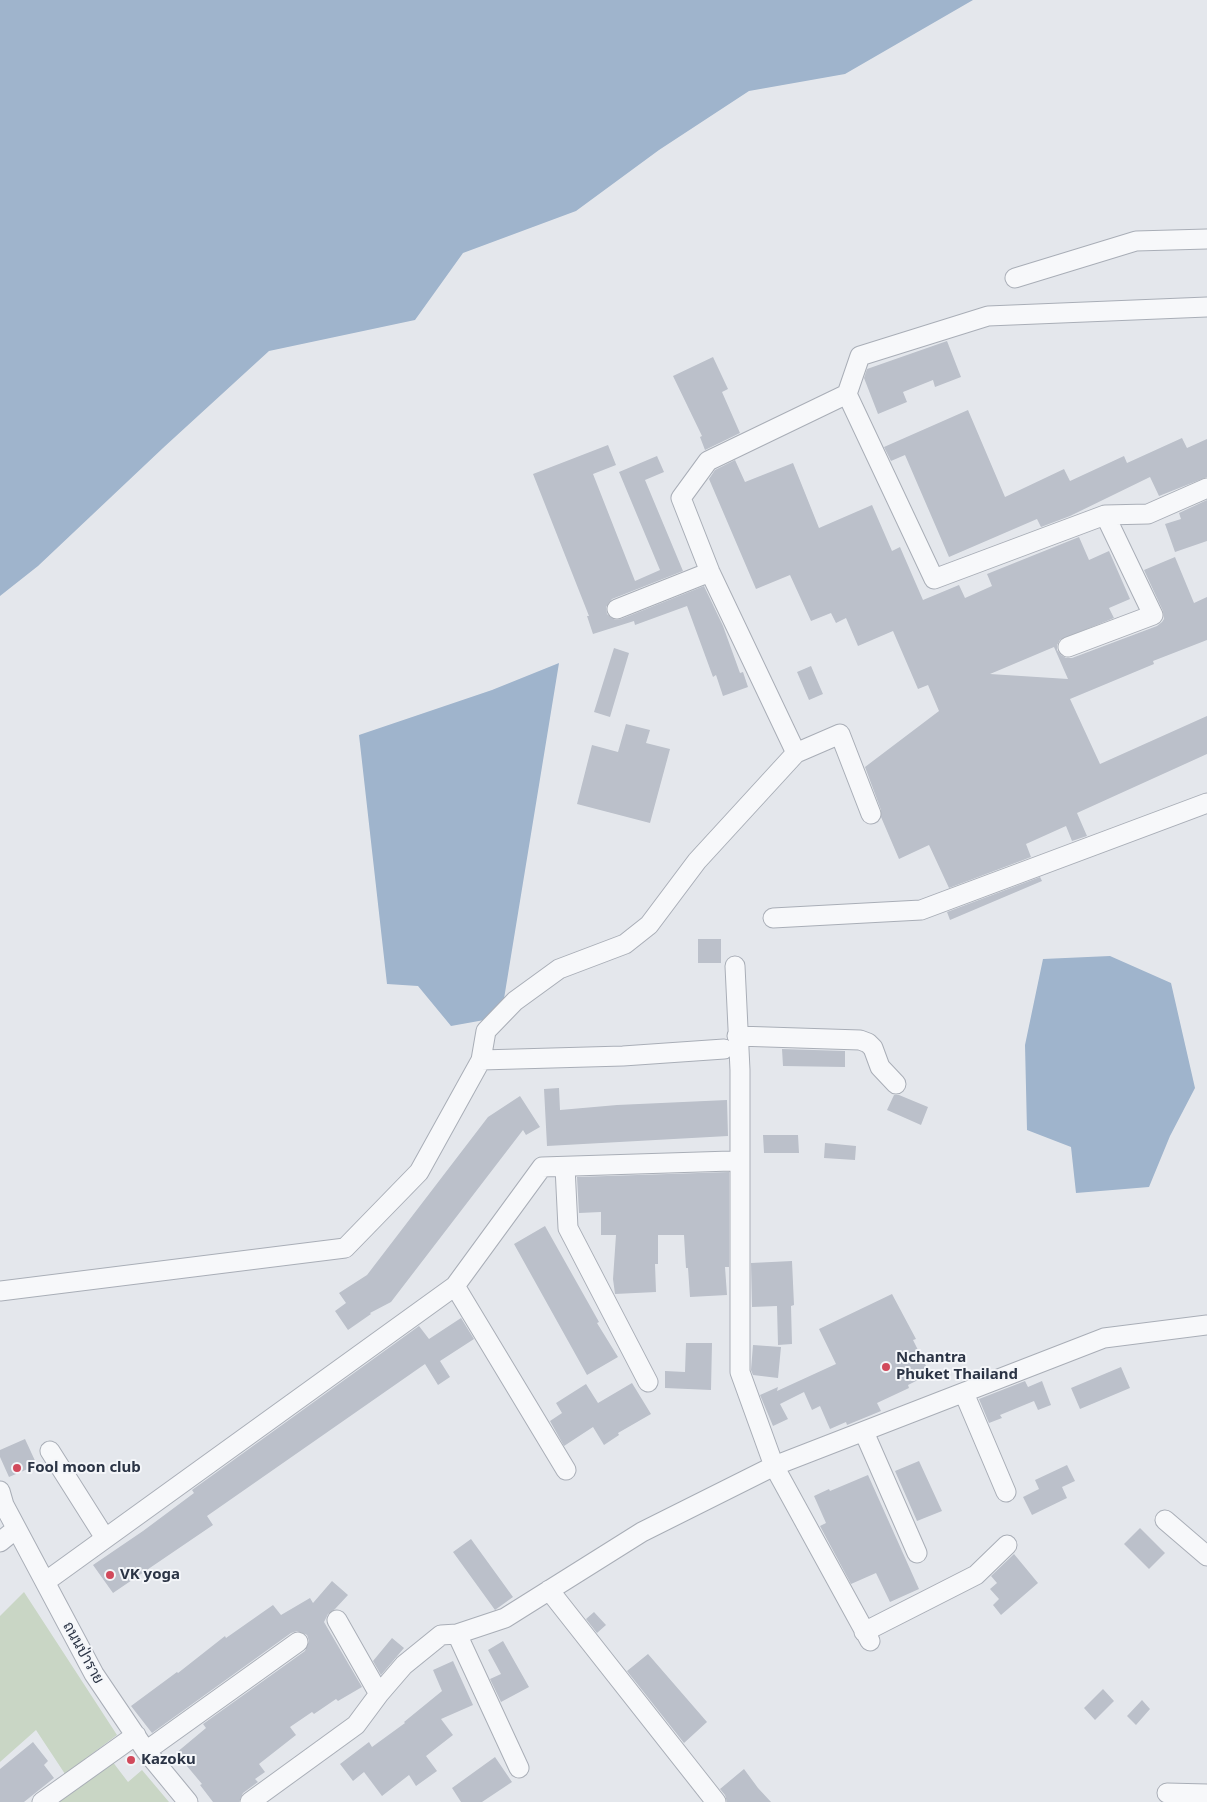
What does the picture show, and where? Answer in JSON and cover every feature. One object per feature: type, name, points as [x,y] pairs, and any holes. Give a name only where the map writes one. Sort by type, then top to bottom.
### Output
[{"type":"street","points":[[1015,278],[1136,241],[1207,239]]},
{"type":"street","points":[[1207,307],[988,316],[860,356],[847,394],[934,579],[1105,515],[1148,514],[1207,488]]},
{"type":"street","points":[[796,753],[710,572],[681,498],[708,461],[847,394]]},
{"type":"street","points":[[1068,646],[1153,615],[1105,515]]},
{"type":"street","points":[[617,609],[710,572]]},
{"type":"street","points":[[0,1291],[345,1248],[419,1172],[481,1060],[486,1031],[515,1001],[559,969],[626,944],[649,925],[697,861],[796,753],[840,734],[871,814]]},
{"type":"street","points":[[774,918],[920,910],[1207,803]]},
{"type":"street","points":[[735,966],[731,1043],[740,1070],[740,1372],[774,1466],[867,1637],[976,1576],[1008,1545]]},
{"type":"street","points":[[481,1060],[623,1056],[731,1043],[860,1040],[868,1043],[873,1048],[880,1067],[896,1084]]},
{"type":"street","points":[[45,1582],[455,1286],[542,1167],[731,1161]]},
{"type":"street","points":[[565,1167],[568,1228],[648,1382]]},
{"type":"street","points":[[455,1286],[566,1470]]},
{"type":"street","points":[[250,1802],[356,1726],[404,1665],[441,1635],[457,1634],[505,1618],[642,1532],[774,1466],[1104,1338],[1207,1325]]},
{"type":"street","points":[[964,1393],[1006,1492]]},
{"type":"street","points":[[864,1432],[917,1552]]},
{"type":"street","points":[[50,1451],[105,1538]]},
{"type":"street","name":"ถนนป่าราย","points":[[0,1490],[4,1505],[94,1674],[146,1751],[188,1802]]},
{"type":"street","points":[[1165,1520],[1207,1556]]},
{"type":"street","points":[[0,1542],[16,1528]]},
{"type":"street","points":[[549,1590],[716,1802]]},
{"type":"street","points":[[337,1620],[380,1694]]},
{"type":"street","points":[[457,1634],[519,1768]]},
{"type":"street","points":[[146,1751],[298,1642]]},
{"type":"street","points":[[42,1802],[136,1735]]},
{"type":"street","points":[[1167,1793],[1207,1794]]},
{"type":"green space","points":[[24,1592],[117,1735],[65,1774],[36,1730],[0,1762],[0,1616]]},
{"type":"green space","points":[[112,1761],[128,1782],[142,1770],[169,1802],[55,1802]]},
{"type":"water","points":[[0,0],[973,0],[845,74],[749,91],[659,150],[576,211],[463,253],[415,320],[269,351],[38,566],[0,596]]},
{"type":"water","points":[[559,663],[501,1017],[451,1026],[418,986],[387,984],[359,735],[492,690]]},
{"type":"water","points":[[1110,956],[1171,983],[1195,1088],[1170,1136],[1149,1187],[1076,1193],[1071,1147],[1027,1130],[1025,1045],[1043,959]]},
{"type":"building","points":[[947,341],[961,377],[935,387],[933,380],[903,392],[907,402],[878,414],[864,378],[867,369]]},
{"type":"building","points":[[713,357],[728,389],[722,392],[740,433],[705,450],[700,437],[702,436],[673,376]]},
{"type":"building","points":[[968,410],[1005,497],[1064,469],[1070,481],[1124,456],[1127,463],[1182,438],[1187,448],[1207,439],[1207,477],[1159,496],[1150,477],[1070,516],[1041,527],[1037,519],[949,557],[905,455],[891,461],[884,447]]},
{"type":"building","points":[[608,445],[616,465],[593,474],[635,581],[660,570],[619,472],[657,456],[664,472],[645,480],[683,571],[612,599],[606,607],[607,614],[615,620],[621,619],[704,586],[723,626],[740,673],[743,672],[748,687],[723,696],[716,675],[713,677],[687,606],[635,625],[634,621],[593,634],[587,616],[589,616],[533,474]]},
{"type":"building","points":[[735,460],[745,482],[793,463],[819,528],[872,505],[892,551],[900,547],[923,600],[959,585],[965,598],[992,586],[987,574],[1079,537],[1089,560],[1109,551],[1130,599],[1109,608],[1114,618],[1060,640],[1057,650],[1066,658],[1072,658],[1157,626],[1162,622],[1164,619],[1163,611],[1144,570],[1175,557],[1194,603],[1207,597],[1207,640],[1153,661],[1154,664],[1070,699],[1100,764],[1207,716],[1207,754],[1077,813],[1087,836],[1072,841],[1066,826],[1026,844],[1031,857],[949,888],[929,845],[899,859],[881,817],[881,810],[865,767],[939,711],[928,685],[918,689],[893,631],[858,646],[846,618],[836,623],[831,613],[811,621],[790,575],[756,589],[709,479],[715,470]],"holes":[[[1054,647],[1068,679],[990,674]]]},
{"type":"building","points":[[1207,500],[1207,541],[1175,552],[1165,524],[1181,519],[1179,513]]},
{"type":"building","points":[[614,648],[629,653],[610,717],[594,712]]},
{"type":"building","points":[[811,666],[823,694],[809,700],[797,672]]},
{"type":"building","points":[[626,724],[650,730],[646,743],[670,749],[650,823],[577,804],[592,745],[618,752]]},
{"type":"building","points":[[1040,877],[1042,881],[950,920],[947,912]]},
{"type":"building","points":[[698,939],[721,939],[721,963],[698,963]]},
{"type":"building","points":[[782,1049],[845,1051],[845,1067],[783,1066]]},
{"type":"building","points":[[559,1088],[560,1110],[617,1105],[727,1100],[728,1136],[547,1146],[544,1089]]},
{"type":"building","points":[[894,1095],[899,1095],[928,1107],[921,1125],[887,1110]]},
{"type":"building","points":[[520,1096],[540,1127],[526,1135],[523,1130],[391,1302],[370,1313],[348,1330],[335,1311],[346,1303],[339,1293],[367,1275],[488,1117]]},
{"type":"building","points":[[763,1135],[798,1135],[799,1153],[764,1153]]},
{"type":"building","points":[[825,1143],[856,1146],[855,1160],[824,1158]]},
{"type":"building","points":[[729,1172],[729,1267],[725,1267],[727,1295],[690,1297],[684,1235],[658,1235],[658,1264],[655,1264],[656,1292],[615,1294],[613,1279],[616,1235],[601,1235],[601,1212],[579,1213],[577,1177]]},
{"type":"building","points":[[545,1226],[599,1322],[597,1323],[618,1357],[587,1375],[514,1244]]},
{"type":"building","points":[[792,1261],[794,1305],[791,1306],[792,1344],[778,1345],[777,1306],[752,1307],[751,1263]]},
{"type":"building","points":[[892,1294],[916,1339],[913,1340],[930,1374],[908,1385],[909,1388],[877,1403],[881,1411],[847,1425],[846,1422],[830,1429],[820,1406],[812,1410],[804,1392],[780,1404],[788,1419],[773,1426],[760,1395],[778,1387],[777,1391],[836,1364],[819,1329]]},
{"type":"building","points":[[461,1318],[474,1339],[440,1361],[450,1377],[438,1385],[425,1364],[207,1516],[213,1525],[113,1593],[93,1565],[143,1531],[194,1493],[192,1490],[419,1326],[429,1339]]},
{"type":"building","points":[[686,1343],[712,1343],[711,1390],[665,1388],[665,1371],[685,1372]]},
{"type":"building","points":[[753,1345],[781,1347],[778,1378],[753,1375],[751,1370]]},
{"type":"building","points":[[1121,1367],[1130,1388],[1080,1409],[1071,1388]]},
{"type":"building","points":[[1025,1381],[1028,1387],[1042,1381],[1051,1405],[1038,1410],[1034,1401],[1000,1415],[1002,1418],[989,1423],[979,1399]]},
{"type":"building","points":[[632,1383],[651,1414],[618,1433],[619,1435],[604,1445],[593,1427],[564,1446],[550,1421],[562,1413],[556,1403],[586,1384],[598,1403]]},
{"type":"building","name":"Fool moon club","points":[[25,1439],[37,1465],[9,1477],[0,1457],[0,1450]]},
{"type":"building","points":[[919,1461],[942,1511],[917,1521],[895,1471]]},
{"type":"building","points":[[1067,1465],[1075,1481],[1062,1487],[1067,1498],[1032,1515],[1023,1497],[1039,1489],[1035,1480]]},
{"type":"building","points":[[868,1475],[919,1589],[890,1602],[876,1573],[851,1584],[820,1526],[826,1523],[814,1496]]},
{"type":"building","points":[[1140,1528],[1165,1553],[1149,1569],[1124,1544]]},
{"type":"building","points":[[471,1539],[513,1597],[495,1610],[453,1552]]},
{"type":"building","points":[[1014,1554],[1038,1583],[1001,1615],[993,1605],[999,1599],[990,1589],[997,1583],[991,1576]]},
{"type":"building","points":[[332,1581],[348,1595],[328,1614],[324,1622],[362,1687],[338,1701],[336,1699],[314,1714],[312,1712],[290,1727],[296,1735],[259,1764],[265,1772],[255,1779],[258,1782],[243,1793],[239,1802],[213,1802],[200,1785],[202,1784],[176,1753],[206,1728],[203,1724],[305,1651],[309,1641],[307,1635],[297,1631],[291,1633],[152,1733],[131,1706],[178,1673],[225,1636],[226,1638],[273,1605],[281,1615],[310,1598],[313,1603]]},
{"type":"building","points":[[594,1612],[606,1625],[597,1633],[586,1619]]},
{"type":"building","points":[[392,1638],[404,1648],[381,1675],[373,1661]]},
{"type":"building","points":[[503,1641],[529,1687],[501,1702],[490,1679],[501,1674],[488,1650]]},
{"type":"building","points":[[648,1654],[707,1722],[684,1743],[627,1671]]},
{"type":"building","points":[[453,1661],[473,1705],[441,1719],[453,1735],[426,1756],[437,1771],[416,1786],[409,1775],[382,1796],[364,1772],[353,1781],[340,1764],[369,1742],[372,1747],[405,1723],[442,1691],[433,1670]]},
{"type":"building","points":[[1103,1689],[1114,1701],[1095,1720],[1084,1708]]},
{"type":"building","points":[[1142,1700],[1150,1709],[1136,1725],[1127,1716]]},
{"type":"building","points":[[33,1742],[48,1761],[44,1765],[54,1778],[24,1802],[0,1802],[0,1769]]},
{"type":"building","points":[[495,1757],[512,1782],[482,1802],[461,1802],[452,1788]]},
{"type":"building","points":[[744,1769],[771,1802],[727,1802],[725,1795],[720,1789]]},
{"type":"place","name":"Nchantra Phuket Thailand","points":[[886,1367]]},
{"type":"place","name":"Fool moon club","points":[[17,1468]]},
{"type":"place","name":"VK yoga","points":[[110,1575]]},
{"type":"place","name":"Kazoku","points":[[131,1760]]}]
